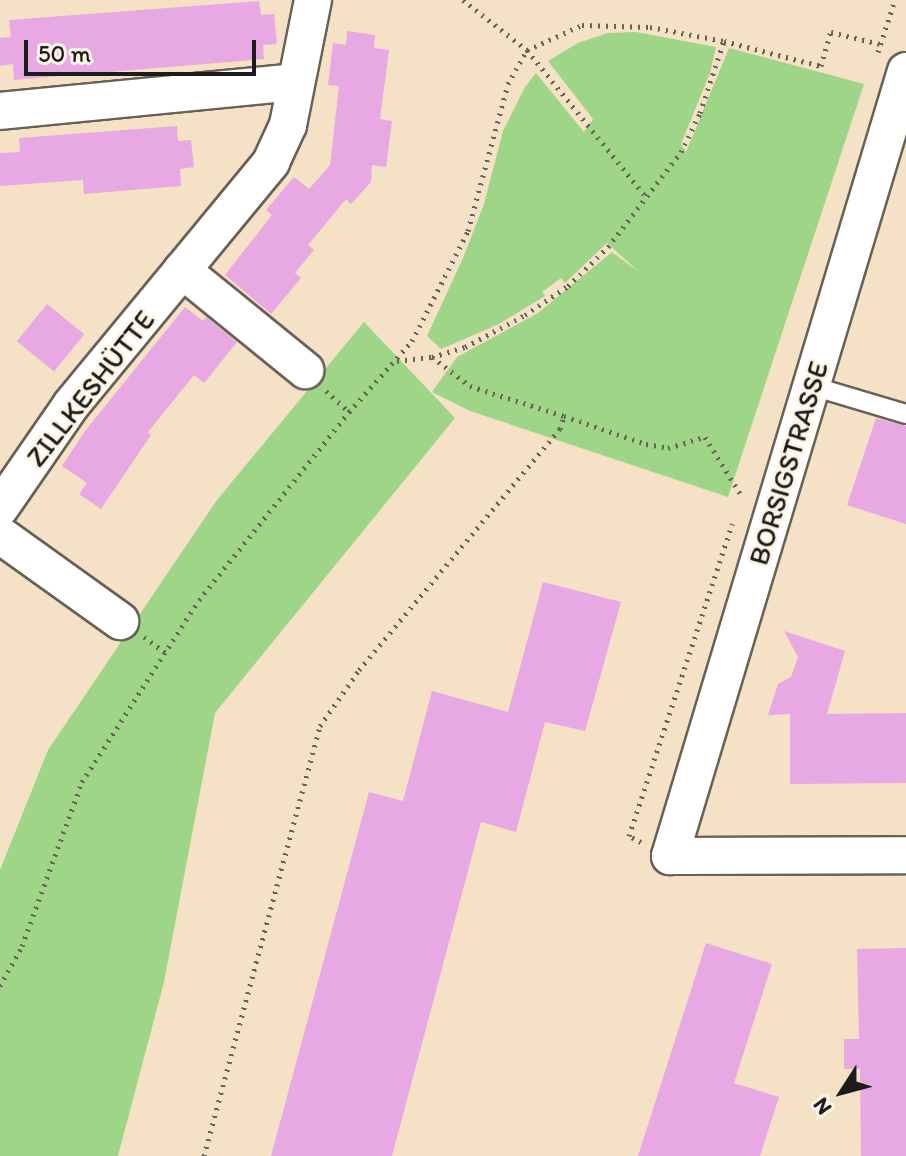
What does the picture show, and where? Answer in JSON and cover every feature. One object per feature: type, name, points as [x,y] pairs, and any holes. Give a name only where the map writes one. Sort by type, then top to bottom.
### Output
[{"type":"street","name":"ZILLKESHÜTTE","points":[[0,508],[71,405],[271,162],[288,125],[313,5]]},
{"type":"street","name":"BORSIGSTRASSE","points":[[906,71],[670,856],[906,855]]},
{"type":"street","points":[[0,111],[295,82]]},
{"type":"street","points":[[182,270],[305,370]]},
{"type":"street","points":[[0,535],[120,621]]},
{"type":"lane","points":[[812,386],[906,414]]},
{"type":"path","points":[[463,0],[527,50],[647,198]]},
{"type":"path","points":[[0,986],[22,946],[82,782],[199,600],[349,412],[412,341],[468,231],[508,84],[527,50],[582,25],[650,27],[724,41],[821,66],[831,32],[880,44]]},
{"type":"path","points":[[395,361],[432,357],[481,338],[568,286],[608,247],[681,152],[700,113],[724,41]]},
{"type":"path","points":[[432,357],[470,386],[646,444],[668,448],[705,437],[741,495]]},
{"type":"path","points":[[204,1156],[320,726],[359,670],[560,429],[564,416]]},
{"type":"green space","points":[[636,32],[716,47],[710,73],[681,144],[686,152],[729,48],[864,84],[728,497],[470,411],[432,392],[457,357],[538,313],[612,252],[639,272],[607,243],[565,283],[561,278],[542,292],[545,296],[499,324],[441,349],[427,336],[463,258],[484,204],[503,131],[525,87],[536,73],[584,132],[593,119],[548,61],[578,43],[608,33]]},
{"type":"green space","points":[[364,322],[455,418],[215,713],[164,982],[118,1156],[0,1156],[0,870],[48,750],[217,500]]},
{"type":"building","points":[[259,1],[261,15],[274,14],[277,44],[263,45],[264,59],[14,80],[13,64],[0,66],[0,38],[11,37],[9,20]]},
{"type":"building","points":[[347,31],[375,35],[374,48],[389,50],[380,119],[392,121],[386,167],[372,165],[371,182],[351,204],[346,199],[308,245],[314,250],[295,273],[301,278],[271,314],[225,275],[272,215],[266,210],[294,177],[309,189],[330,165],[339,86],[328,85],[333,43],[346,45]]},
{"type":"building","points":[[177,126],[178,141],[191,140],[194,167],[180,169],[181,186],[84,194],[83,180],[0,186],[0,153],[20,152],[19,138]]},
{"type":"building","points":[[47,304],[84,334],[54,372],[17,341]]},
{"type":"building","points":[[185,307],[203,321],[206,317],[237,342],[204,383],[194,375],[148,432],[151,435],[101,509],[79,494],[87,483],[62,466],[85,431]]},
{"type":"building","points":[[876,418],[906,426],[906,524],[847,505]]},
{"type":"building","points":[[543,582],[621,602],[585,731],[545,722],[516,832],[481,822],[392,1156],[271,1156],[369,792],[403,801],[432,691],[508,712]]},
{"type":"building","points":[[784,631],[845,651],[827,714],[906,713],[906,783],[790,784],[790,714],[768,715],[778,684],[791,677],[798,657]]},
{"type":"building","points":[[706,943],[772,964],[734,1083],[779,1097],[760,1156],[638,1156]]},
{"type":"building","points":[[906,948],[906,1156],[861,1156],[860,1069],[844,1069],[844,1039],[859,1039],[857,949]]}]
